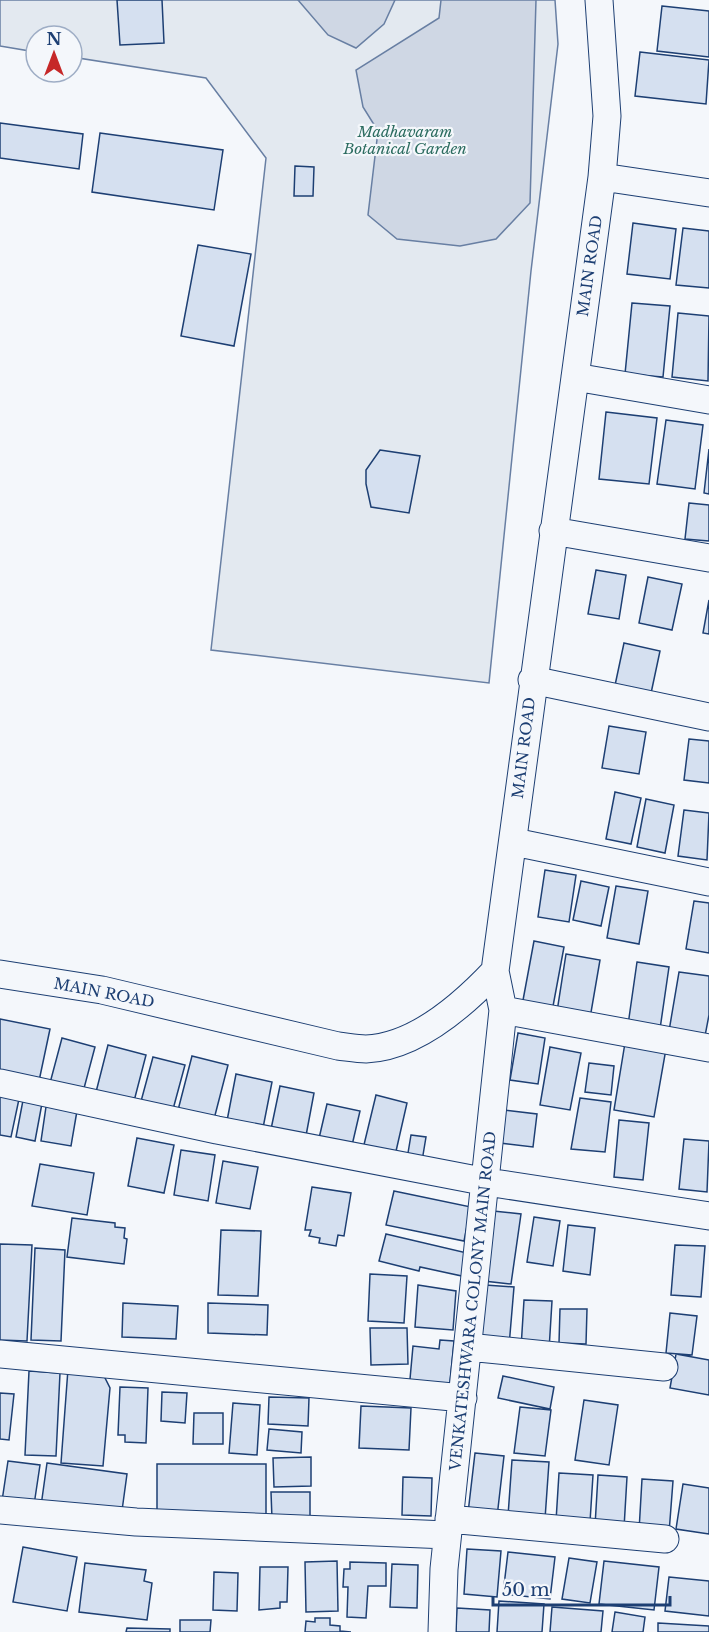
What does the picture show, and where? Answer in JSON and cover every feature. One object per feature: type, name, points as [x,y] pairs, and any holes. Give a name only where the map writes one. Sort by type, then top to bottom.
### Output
[{"type":"street","name":"MAIN ROAD","points":[[0,974],[102,990],[338,1046],[366,1049],[392,1045],[428,1026],[468,999],[495,971],[514,842],[532,680],[602,177],[607,116],[599,0]]},
{"type":"street","points":[[602,177],[709,193]]},
{"type":"street","points":[[575,377],[709,400]]},
{"type":"street","points":[[554,531],[709,558]]},
{"type":"street","points":[[532,680],[709,717]]},
{"type":"street","points":[[514,842],[709,882]]},
{"type":"street","name":"VENKATESHWARA COLONY MAIN ROAD","points":[[442,1632],[448,1527],[487,1182],[503,1010],[495,971]]},
{"type":"street","points":[[503,1010],[709,1048]]},
{"type":"street","points":[[0,1083],[217,1130],[487,1182],[709,1216]]},
{"type":"street","points":[[468,1347],[664,1367]]},
{"type":"street","points":[[0,1354],[463,1398]]},
{"type":"street","points":[[0,1510],[136,1522],[448,1527],[665,1539]]},
{"type":"green space","name":"Madhavaram Botanical Garden","points":[[0,0],[555,0],[558,44],[531,271],[489,683],[211,650],[266,158],[206,78],[84,59],[84,24],[24,24],[24,50],[0,46]]},
{"type":"shaded area","points":[[298,0],[395,0],[384,24],[356,48],[328,35]]},
{"type":"shaded area","points":[[441,0],[536,0],[530,203],[496,239],[460,246],[397,239],[368,215],[378,131],[363,107],[356,70],[439,18]]},
{"type":"building","points":[[117,0],[162,0],[164,43],[120,45]]},
{"type":"building","points":[[662,6],[709,11],[709,57],[657,51]]},
{"type":"building","points":[[640,52],[709,60],[706,104],[635,96]]},
{"type":"building","points":[[0,123],[83,134],[79,169],[0,158]]},
{"type":"building","points":[[100,133],[223,150],[214,210],[92,192]]},
{"type":"building","points":[[295,166],[314,167],[313,196],[294,196]]},
{"type":"building","points":[[633,223],[676,229],[670,279],[627,274]]},
{"type":"building","points":[[683,228],[709,231],[709,288],[676,285]]},
{"type":"building","points":[[198,245],[251,254],[234,346],[181,336]]},
{"type":"building","points":[[632,303],[670,306],[663,377],[625,374]]},
{"type":"building","points":[[678,313],[709,316],[708,381],[672,377]]},
{"type":"building","points":[[606,412],[657,418],[649,484],[599,479]]},
{"type":"building","points":[[666,420],[703,425],[695,489],[657,484]]},
{"type":"building","points":[[709,449],[709,494],[704,493]]},
{"type":"building","points":[[380,450],[420,456],[409,513],[371,507],[366,484],[366,470]]},
{"type":"building","points":[[689,503],[709,505],[709,541],[685,539]]},
{"type":"building","points":[[596,570],[626,575],[619,619],[588,614]]},
{"type":"building","points":[[648,577],[682,584],[672,630],[639,623]]},
{"type":"building","points":[[709,600],[709,634],[703,633]]},
{"type":"building","points":[[624,643],[660,651],[650,698],[614,690]]},
{"type":"building","points":[[609,726],[646,732],[639,774],[602,768]]},
{"type":"building","points":[[689,739],[709,741],[709,783],[684,780]]},
{"type":"building","points":[[615,792],[641,798],[631,844],[606,839]]},
{"type":"building","points":[[646,799],[674,805],[665,853],[637,847]]},
{"type":"building","points":[[684,810],[709,813],[707,860],[678,856]]},
{"type":"building","points":[[545,870],[576,875],[569,922],[538,917]]},
{"type":"building","points":[[581,881],[609,887],[601,926],[573,920]]},
{"type":"building","points":[[616,886],[648,891],[639,944],[607,938]]},
{"type":"building","points":[[694,901],[709,903],[709,953],[686,949]]},
{"type":"building","points":[[534,941],[564,947],[551,1017],[521,1011]]},
{"type":"building","points":[[566,954],[600,960],[589,1024],[556,1018]]},
{"type":"building","points":[[637,962],[669,967],[660,1029],[628,1025]]},
{"type":"building","points":[[679,972],[709,976],[709,1015],[705,1036],[669,1031]]},
{"type":"building","points":[[0,1019],[50,1029],[39,1081],[0,1073]]},
{"type":"building","points":[[518,1033],[545,1038],[538,1084],[510,1080]]},
{"type":"building","points":[[62,1038],[95,1047],[83,1092],[50,1083]]},
{"type":"building","points":[[625,1043],[666,1049],[654,1117],[614,1110]]},
{"type":"building","points":[[108,1045],[146,1055],[133,1105],[95,1096]]},
{"type":"building","points":[[550,1047],[581,1053],[570,1110],[540,1105]]},
{"type":"building","points":[[192,1056],[228,1065],[213,1123],[177,1114]]},
{"type":"building","points":[[153,1057],[185,1065],[172,1113],[140,1105]]},
{"type":"building","points":[[589,1063],[614,1066],[611,1095],[585,1092]]},
{"type":"building","points":[[236,1074],[272,1082],[262,1133],[226,1126]]},
{"type":"building","points":[[280,1086],[314,1093],[305,1141],[270,1134]]},
{"type":"building","points":[[0,1095],[19,1099],[11,1137],[0,1135]]},
{"type":"building","points":[[24,1095],[43,1098],[35,1141],[16,1137]]},
{"type":"building","points":[[376,1095],[407,1103],[394,1160],[362,1153]]},
{"type":"building","points":[[580,1098],[611,1102],[605,1152],[571,1149]]},
{"type":"building","points":[[47,1100],[78,1105],[71,1146],[41,1141]]},
{"type":"building","points":[[327,1104],[360,1111],[350,1154],[317,1147]]},
{"type":"building","points":[[504,1110],[537,1114],[533,1147],[500,1143]]},
{"type":"building","points":[[619,1120],[649,1123],[643,1180],[614,1177]]},
{"type":"building","points":[[411,1135],[426,1137],[422,1161],[407,1159]]},
{"type":"building","points":[[137,1138],[174,1145],[164,1193],[128,1186]]},
{"type":"building","points":[[684,1139],[709,1141],[707,1192],[679,1189]]},
{"type":"building","points":[[181,1150],[215,1155],[208,1201],[174,1195]]},
{"type":"building","points":[[223,1161],[258,1167],[250,1209],[216,1203]]},
{"type":"building","points":[[40,1164],[94,1173],[87,1215],[32,1206]]},
{"type":"building","points":[[312,1187],[351,1193],[344,1236],[338,1235],[336,1246],[319,1243],[320,1238],[309,1236],[311,1230],[305,1230]]},
{"type":"building","points":[[394,1191],[471,1207],[464,1241],[386,1225]]},
{"type":"building","points":[[493,1211],[521,1214],[511,1284],[484,1281]]},
{"type":"building","points":[[534,1217],[560,1221],[553,1266],[527,1262]]},
{"type":"building","points":[[72,1218],[115,1223],[115,1227],[125,1228],[124,1238],[127,1239],[124,1264],[67,1257]]},
{"type":"building","points":[[568,1225],[595,1228],[590,1275],[563,1271]]},
{"type":"building","points":[[221,1230],[261,1231],[258,1296],[218,1295]]},
{"type":"building","points":[[386,1234],[467,1253],[462,1276],[420,1267],[419,1271],[379,1261]]},
{"type":"building","points":[[0,1244],[32,1245],[27,1341],[0,1340]]},
{"type":"building","points":[[675,1245],[705,1246],[701,1297],[671,1295]]},
{"type":"building","points":[[35,1248],[65,1250],[61,1341],[31,1340]]},
{"type":"building","points":[[370,1274],[407,1276],[404,1323],[368,1321]]},
{"type":"building","points":[[418,1285],[456,1291],[453,1330],[415,1327]]},
{"type":"building","points":[[485,1285],[514,1287],[509,1346],[480,1344]]},
{"type":"building","points":[[524,1300],[552,1301],[549,1350],[521,1348]]},
{"type":"building","points":[[123,1303],[178,1306],[176,1339],[122,1337]]},
{"type":"building","points":[[208,1303],[268,1305],[267,1335],[208,1333]]},
{"type":"building","points":[[560,1309],[587,1309],[586,1344],[559,1343]]},
{"type":"building","points":[[670,1313],[697,1316],[692,1355],[666,1353]]},
{"type":"building","points":[[370,1328],[407,1328],[408,1364],[371,1365]]},
{"type":"building","points":[[440,1340],[454,1341],[449,1393],[409,1390],[413,1346],[439,1349]]},
{"type":"building","points":[[676,1354],[709,1360],[709,1395],[670,1388]]},
{"type":"building","points":[[68,1369],[102,1372],[110,1388],[103,1466],[61,1463]]},
{"type":"building","points":[[29,1371],[60,1373],[56,1456],[25,1455]]},
{"type":"building","points":[[503,1376],[554,1387],[550,1409],[498,1398]]},
{"type":"building","points":[[120,1387],[148,1388],[146,1443],[125,1442],[125,1435],[118,1435]]},
{"type":"building","points":[[162,1392],[187,1393],[185,1423],[161,1421]]},
{"type":"building","points":[[0,1393],[14,1394],[9,1440],[0,1439]]},
{"type":"building","points":[[269,1397],[309,1398],[308,1426],[268,1424]]},
{"type":"building","points":[[584,1400],[618,1405],[609,1465],[575,1460]]},
{"type":"building","points":[[233,1403],[260,1405],[257,1455],[229,1453]]},
{"type":"building","points":[[361,1406],[411,1408],[409,1450],[359,1448]]},
{"type":"building","points":[[520,1407],[551,1410],[545,1456],[514,1453]]},
{"type":"building","points":[[194,1413],[223,1413],[223,1444],[193,1444]]},
{"type":"building","points":[[269,1429],[302,1432],[301,1453],[267,1450]]},
{"type":"building","points":[[475,1453],[504,1456],[497,1517],[468,1513]]},
{"type":"building","points":[[311,1457],[311,1486],[274,1487],[273,1458]]},
{"type":"building","points":[[512,1460],[549,1462],[545,1519],[508,1516]]},
{"type":"building","points":[[8,1461],[40,1465],[34,1505],[2,1501]]},
{"type":"building","points":[[47,1463],[127,1474],[121,1518],[41,1506]]},
{"type":"building","points":[[157,1464],[266,1464],[266,1518],[157,1517]]},
{"type":"building","points":[[559,1473],[593,1475],[590,1522],[556,1521]]},
{"type":"building","points":[[598,1475],[627,1477],[624,1528],[595,1526]]},
{"type":"building","points":[[403,1477],[432,1478],[431,1516],[402,1515]]},
{"type":"building","points":[[642,1479],[673,1481],[669,1533],[639,1531]]},
{"type":"building","points":[[683,1484],[709,1488],[709,1534],[676,1529]]},
{"type":"building","points":[[271,1492],[310,1492],[310,1519],[272,1519]]},
{"type":"building","points":[[23,1547],[77,1557],[67,1611],[13,1602]]},
{"type":"building","points":[[467,1549],[501,1551],[497,1597],[464,1594]]},
{"type":"building","points":[[508,1552],[555,1557],[550,1599],[503,1594]]},
{"type":"building","points":[[569,1558],[597,1562],[590,1603],[562,1599]]},
{"type":"building","points":[[337,1561],[338,1611],[306,1612],[305,1562]]},
{"type":"building","points":[[604,1561],[659,1567],[654,1610],[599,1604]]},
{"type":"building","points":[[350,1562],[386,1563],[386,1586],[368,1586],[366,1618],[347,1617],[348,1587],[343,1587],[344,1569],[350,1569]]},
{"type":"building","points":[[85,1563],[146,1570],[144,1581],[152,1583],[147,1620],[79,1612]]},
{"type":"building","points":[[392,1564],[418,1565],[417,1608],[390,1607]]},
{"type":"building","points":[[260,1567],[288,1567],[287,1602],[280,1602],[280,1608],[259,1610]]},
{"type":"building","points":[[214,1572],[238,1573],[237,1611],[213,1610]]},
{"type":"building","points":[[669,1577],[709,1581],[709,1616],[665,1611]]},
{"type":"building","points":[[499,1601],[544,1604],[542,1632],[497,1632]]},
{"type":"building","points":[[552,1607],[603,1611],[601,1632],[550,1632]]},
{"type":"building","points":[[457,1608],[490,1610],[489,1632],[456,1632]]},
{"type":"building","points":[[615,1612],[645,1617],[643,1632],[612,1632]]},
{"type":"building","points":[[315,1618],[330,1618],[330,1625],[340,1626],[340,1631],[351,1632],[305,1632],[306,1621],[315,1622]]},
{"type":"building","points":[[180,1620],[211,1620],[210,1632],[180,1632]]},
{"type":"building","points":[[658,1623],[709,1626],[709,1632],[658,1632]]},
{"type":"building","points":[[127,1628],[170,1629],[170,1632],[126,1632]]}]
